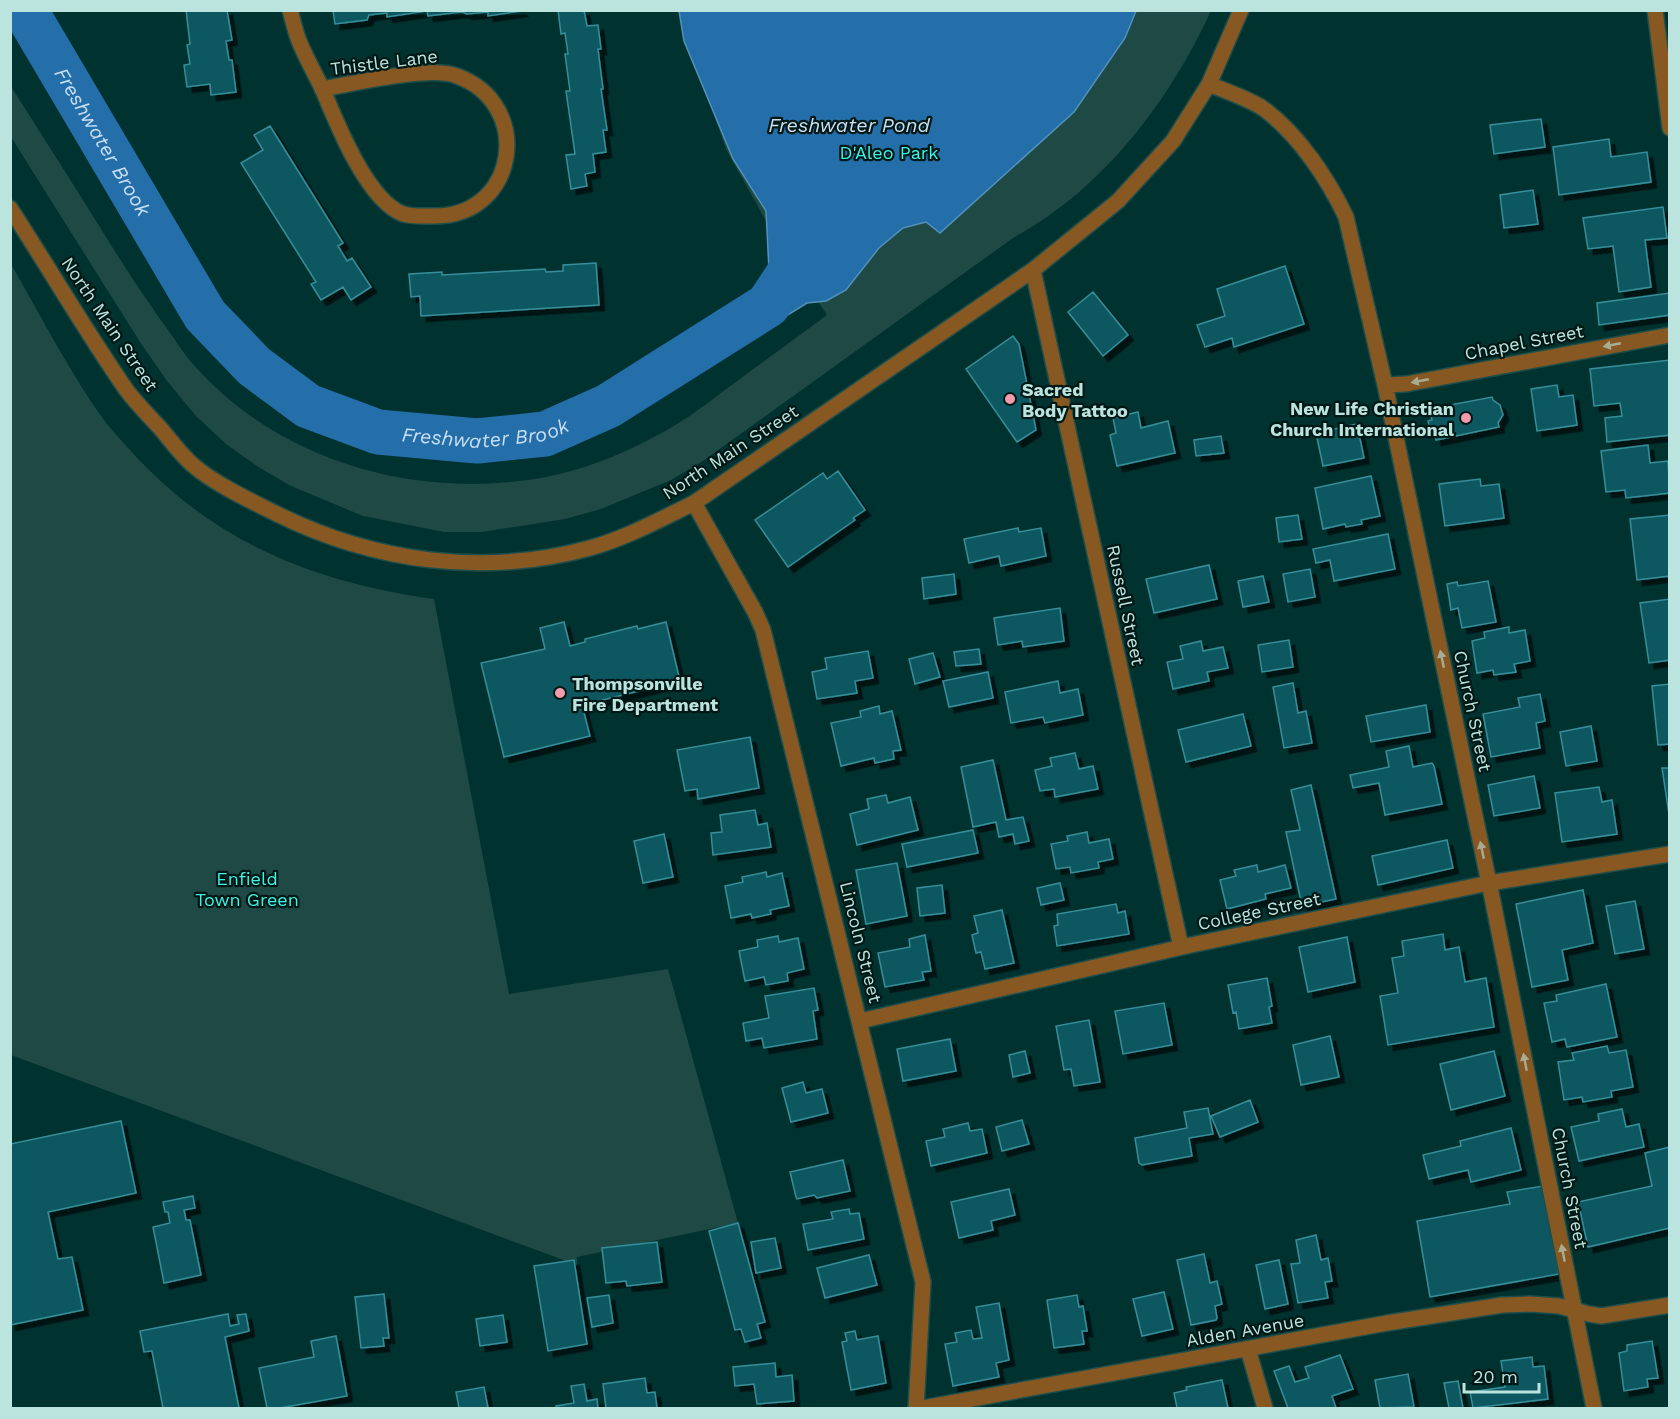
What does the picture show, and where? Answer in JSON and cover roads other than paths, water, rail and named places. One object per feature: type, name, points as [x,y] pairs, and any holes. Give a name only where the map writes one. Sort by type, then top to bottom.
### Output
[{"type":"street","name":"Thistle Lane","points":[[290,10],[299,41],[341,136],[378,194],[403,214],[447,216],[462,213],[477,205],[490,192],[499,178],[508,144],[502,116],[484,93],[456,75],[441,72],[398,76],[322,89]]},
{"type":"street","name":"North Main Street","points":[[10,208],[126,390],[194,466],[243,497],[296,524],[350,544],[406,558],[453,563],[500,563],[548,558],[592,547],[694,503],[1033,270],[1118,201],[1173,141],[1209,84],[1241,10]]},
{"type":"street","points":[[1655,10],[1670,128]]},
{"type":"street","name":"Church Street","points":[[1209,84],[1263,108],[1287,129],[1335,193],[1346,217],[1385,385],[1489,883],[1594,1408]]},
{"type":"street","name":"Russell Street","points":[[1033,270],[1181,947]]},
{"type":"street","name":"Chapel Street","points":[[1385,385],[1406,384],[1670,335]]},
{"type":"street","name":"Lincoln Street","points":[[694,503],[756,612],[763,630],[860,1021],[923,1282],[916,1408]]},
{"type":"street","name":"College Street","points":[[860,1021],[1181,947],[1489,883],[1670,854]]},
{"type":"street","name":"Alden Avenue","points":[[923,1408],[1502,1305],[1530,1304],[1565,1307],[1589,1314],[1608,1316],[1670,1305]]},
{"type":"street","points":[[1248,1349],[1265,1408]]},
{"type":"water","name":"Freshwater Pond","points":[[679,10],[1136,11],[1125,38],[1074,112],[940,233],[926,222],[903,228],[879,248],[846,290],[826,301],[807,303],[778,321],[755,287],[769,270],[766,211],[733,159],[684,41]]},
{"type":"waterway","name":"Freshwater Brook","points":[[25,10],[205,315],[254,366],[308,406],[378,432],[477,441],[545,434],[608,406],[768,305],[801,255]]},
{"type":"place","name":"Sacred Body Tattoo","points":[[1010,399]]},
{"type":"place","name":"New Life Christian Church International","points":[[1466,418]]},
{"type":"place","name":"Thompsonville Fire Department","points":[[560,693]]},
{"type":"park label","name":"D'Aleo Park","points":[[889,152]]},
{"type":"park label","name":"Enfield Town Green","points":[[247,888]]}]
